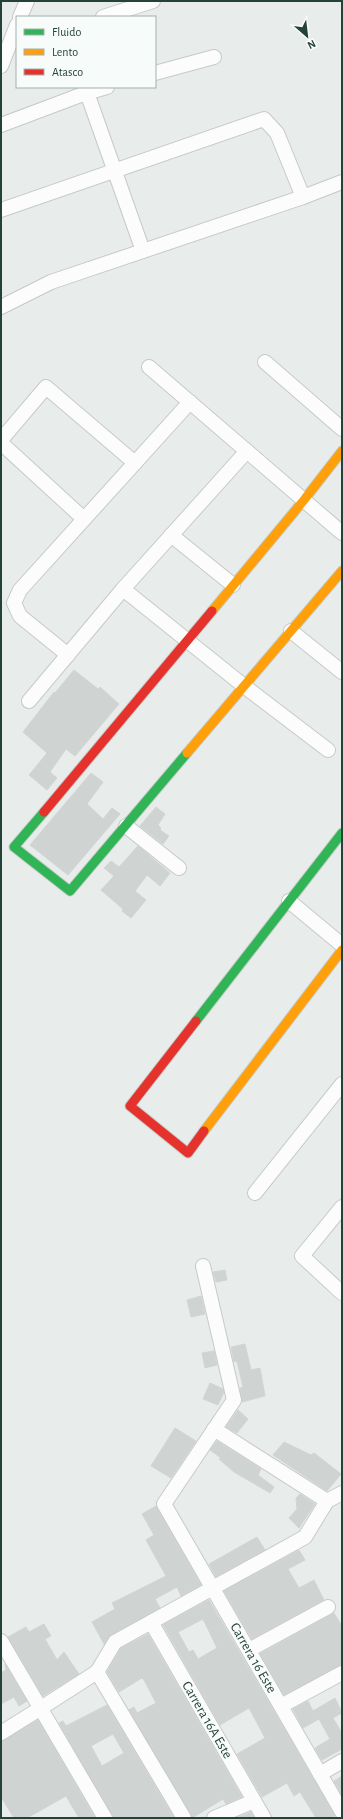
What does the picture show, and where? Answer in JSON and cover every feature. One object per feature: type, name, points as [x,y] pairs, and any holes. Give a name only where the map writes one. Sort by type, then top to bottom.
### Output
[{"type":"street","points":[[20,16],[27,1]]},
{"type":"street","points":[[106,16],[153,1]]},
{"type":"street","points":[[1,66],[14,41],[16,30]]},
{"type":"street","points":[[156,73],[214,57]]},
{"type":"street","points":[[1,125],[85,90],[100,88]]},
{"type":"street","points":[[85,90],[143,251]]},
{"type":"street","points":[[1,210],[264,119],[277,133],[303,197]]},
{"type":"street","points":[[1,307],[51,282],[303,197],[342,182]]},
{"type":"street","points":[[265,362],[342,428]]},
{"type":"street","points":[[149,367],[342,533]]},
{"type":"street","points":[[1,440],[46,387],[135,463]]},
{"type":"street","points":[[68,655],[20,616],[14,603],[20,590],[190,402]]},
{"type":"street","points":[[1,443],[84,519]]},
{"type":"street","points":[[29,701],[123,589],[247,451]]},
{"type":"street","points":[[342,451],[304,500],[14,847],[70,891],[342,571]]},
{"type":"street","points":[[171,535],[233,585]]},
{"type":"street","points":[[123,589],[244,686],[328,750]]},
{"type":"street","points":[[291,631],[342,672]]},
{"type":"street","points":[[126,826],[179,868]]},
{"type":"street","points":[[342,833],[130,1106],[188,1153],[342,950]]},
{"type":"street","points":[[289,901],[342,944]]},
{"type":"street","points":[[255,1193],[342,1084]]},
{"type":"street","points":[[342,1207],[302,1256],[342,1293]]},
{"type":"street","points":[[203,1266],[234,1400],[214,1429],[327,1501]]},
{"type":"street","name":"Carrera 16 Este","points":[[214,1429],[164,1504],[342,1812]]},
{"type":"street","points":[[1,1733],[97,1672],[115,1642],[305,1537],[327,1501],[342,1493]]},
{"type":"street","points":[[249,1650],[328,1607]]},
{"type":"street","name":"Carrera 16A Este","points":[[151,1622],[264,1818]]},
{"type":"street","points":[[1,1641],[6,1660],[42,1708],[105,1818]]},
{"type":"street","points":[[97,1672],[184,1818]]},
{"type":"street","points":[[281,1706],[342,1673]]},
{"type":"street","points":[[320,1774],[342,1761]]},
{"type":"street","points":[[214,1818],[254,1801]]},
{"type":"building","points":[[74,670],[98,689],[100,687],[119,704],[75,756],[66,749],[50,772],[57,778],[47,790],[29,775],[47,753],[23,732],[54,692],[55,693]]},
{"type":"building","points":[[91,773],[103,782],[87,804],[103,819],[112,808],[120,814],[68,875],[30,845]]},
{"type":"building","points":[[156,807],[165,814],[158,825],[161,828],[160,830],[169,836],[163,844],[140,826]]},
{"type":"building","points":[[138,846],[170,873],[160,886],[147,875],[135,891],[146,900],[131,918],[101,890],[114,876],[104,868],[111,861],[119,867]]},
{"type":"building","points":[[225,1270],[227,1280],[216,1282],[213,1272]]},
{"type":"building","points":[[201,1296],[205,1314],[191,1317],[187,1300]]},
{"type":"building","points":[[245,1344],[251,1370],[260,1368],[265,1396],[242,1402],[240,1388],[243,1387],[237,1361],[234,1362],[231,1347]]},
{"type":"building","points":[[214,1351],[217,1365],[205,1368],[202,1353]]},
{"type":"building","points":[[210,1383],[223,1389],[224,1392],[218,1405],[203,1399]]},
{"type":"building","points":[[238,1410],[248,1419],[237,1433],[226,1427]]},
{"type":"building","points":[[175,1428],[196,1441],[171,1478],[151,1466]]},
{"type":"building","points":[[217,1441],[261,1469],[258,1475],[274,1487],[270,1493],[234,1472],[219,1459],[221,1458],[210,1450]]},
{"type":"building","points":[[284,1442],[311,1455],[314,1453],[341,1474],[327,1491],[273,1455]]},
{"type":"building","points":[[300,1494],[315,1504],[299,1528],[289,1518],[297,1509],[296,1498]]},
{"type":"building","points":[[156,1506],[201,1585],[181,1596],[177,1587],[155,1599],[160,1608],[111,1635],[104,1644],[92,1622],[115,1609],[112,1603],[166,1576],[146,1540],[154,1535],[142,1514]]},
{"type":"building","points":[[257,1537],[265,1550],[216,1577],[209,1564]]},
{"type":"building","points":[[299,1550],[305,1560],[288,1569],[299,1588],[314,1580],[324,1600],[252,1639],[224,1591]]},
{"type":"building","points":[[209,1600],[335,1816],[331,1818],[316,1818],[300,1792],[294,1796],[287,1783],[262,1797],[237,1754],[265,1738],[249,1708],[220,1725],[163,1625]],"holes":[[[203,1619],[217,1648],[198,1659],[193,1650],[189,1652],[178,1632]]]},
{"type":"building","points":[[334,1613],[342,1626],[342,1665],[284,1695],[260,1654]]},
{"type":"building","points":[[44,1624],[51,1636],[45,1639],[57,1660],[64,1652],[79,1674],[43,1696],[8,1637],[26,1627],[29,1632]]},
{"type":"building","points":[[148,1634],[242,1797],[226,1804],[223,1799],[192,1818],[129,1710],[134,1707],[137,1713],[156,1703],[144,1680],[142,1678],[119,1692],[107,1672],[121,1648]]},
{"type":"building","points":[[5,1664],[27,1701],[19,1706],[14,1697],[1,1704],[1,1673],[6,1670]]},
{"type":"building","points":[[335,1698],[342,1713],[333,1718],[342,1733],[342,1749],[322,1760],[315,1748],[330,1739],[319,1719],[303,1728],[293,1709],[308,1701],[313,1711]]},
{"type":"building","points":[[107,1705],[174,1818],[113,1818],[59,1723],[63,1721],[66,1726]],"holes":[[[113,1734],[124,1753],[102,1766],[91,1746]]]},
{"type":"building","points":[[38,1720],[95,1818],[79,1818],[66,1796],[27,1818],[14,1818],[1,1797],[1,1741]]},
{"type":"building","points":[[342,1776],[342,1795],[334,1781]]},
{"type":"building","points":[[251,1812],[254,1818],[236,1818]]},
{"type":"traffic: fast","points":[[44,812],[14,847],[70,891],[187,753]]},
{"type":"traffic: fast","points":[[196,1021],[342,833]]},
{"type":"traffic: slow","points":[[212,611],[304,500],[342,451]]},
{"type":"traffic: slow","points":[[187,753],[342,571]]},
{"type":"traffic: slow","points":[[204,1131],[342,950]]},
{"type":"traffic: jam","points":[[44,812],[212,611]]},
{"type":"traffic: jam","points":[[196,1021],[130,1106],[188,1153],[204,1131]]}]
